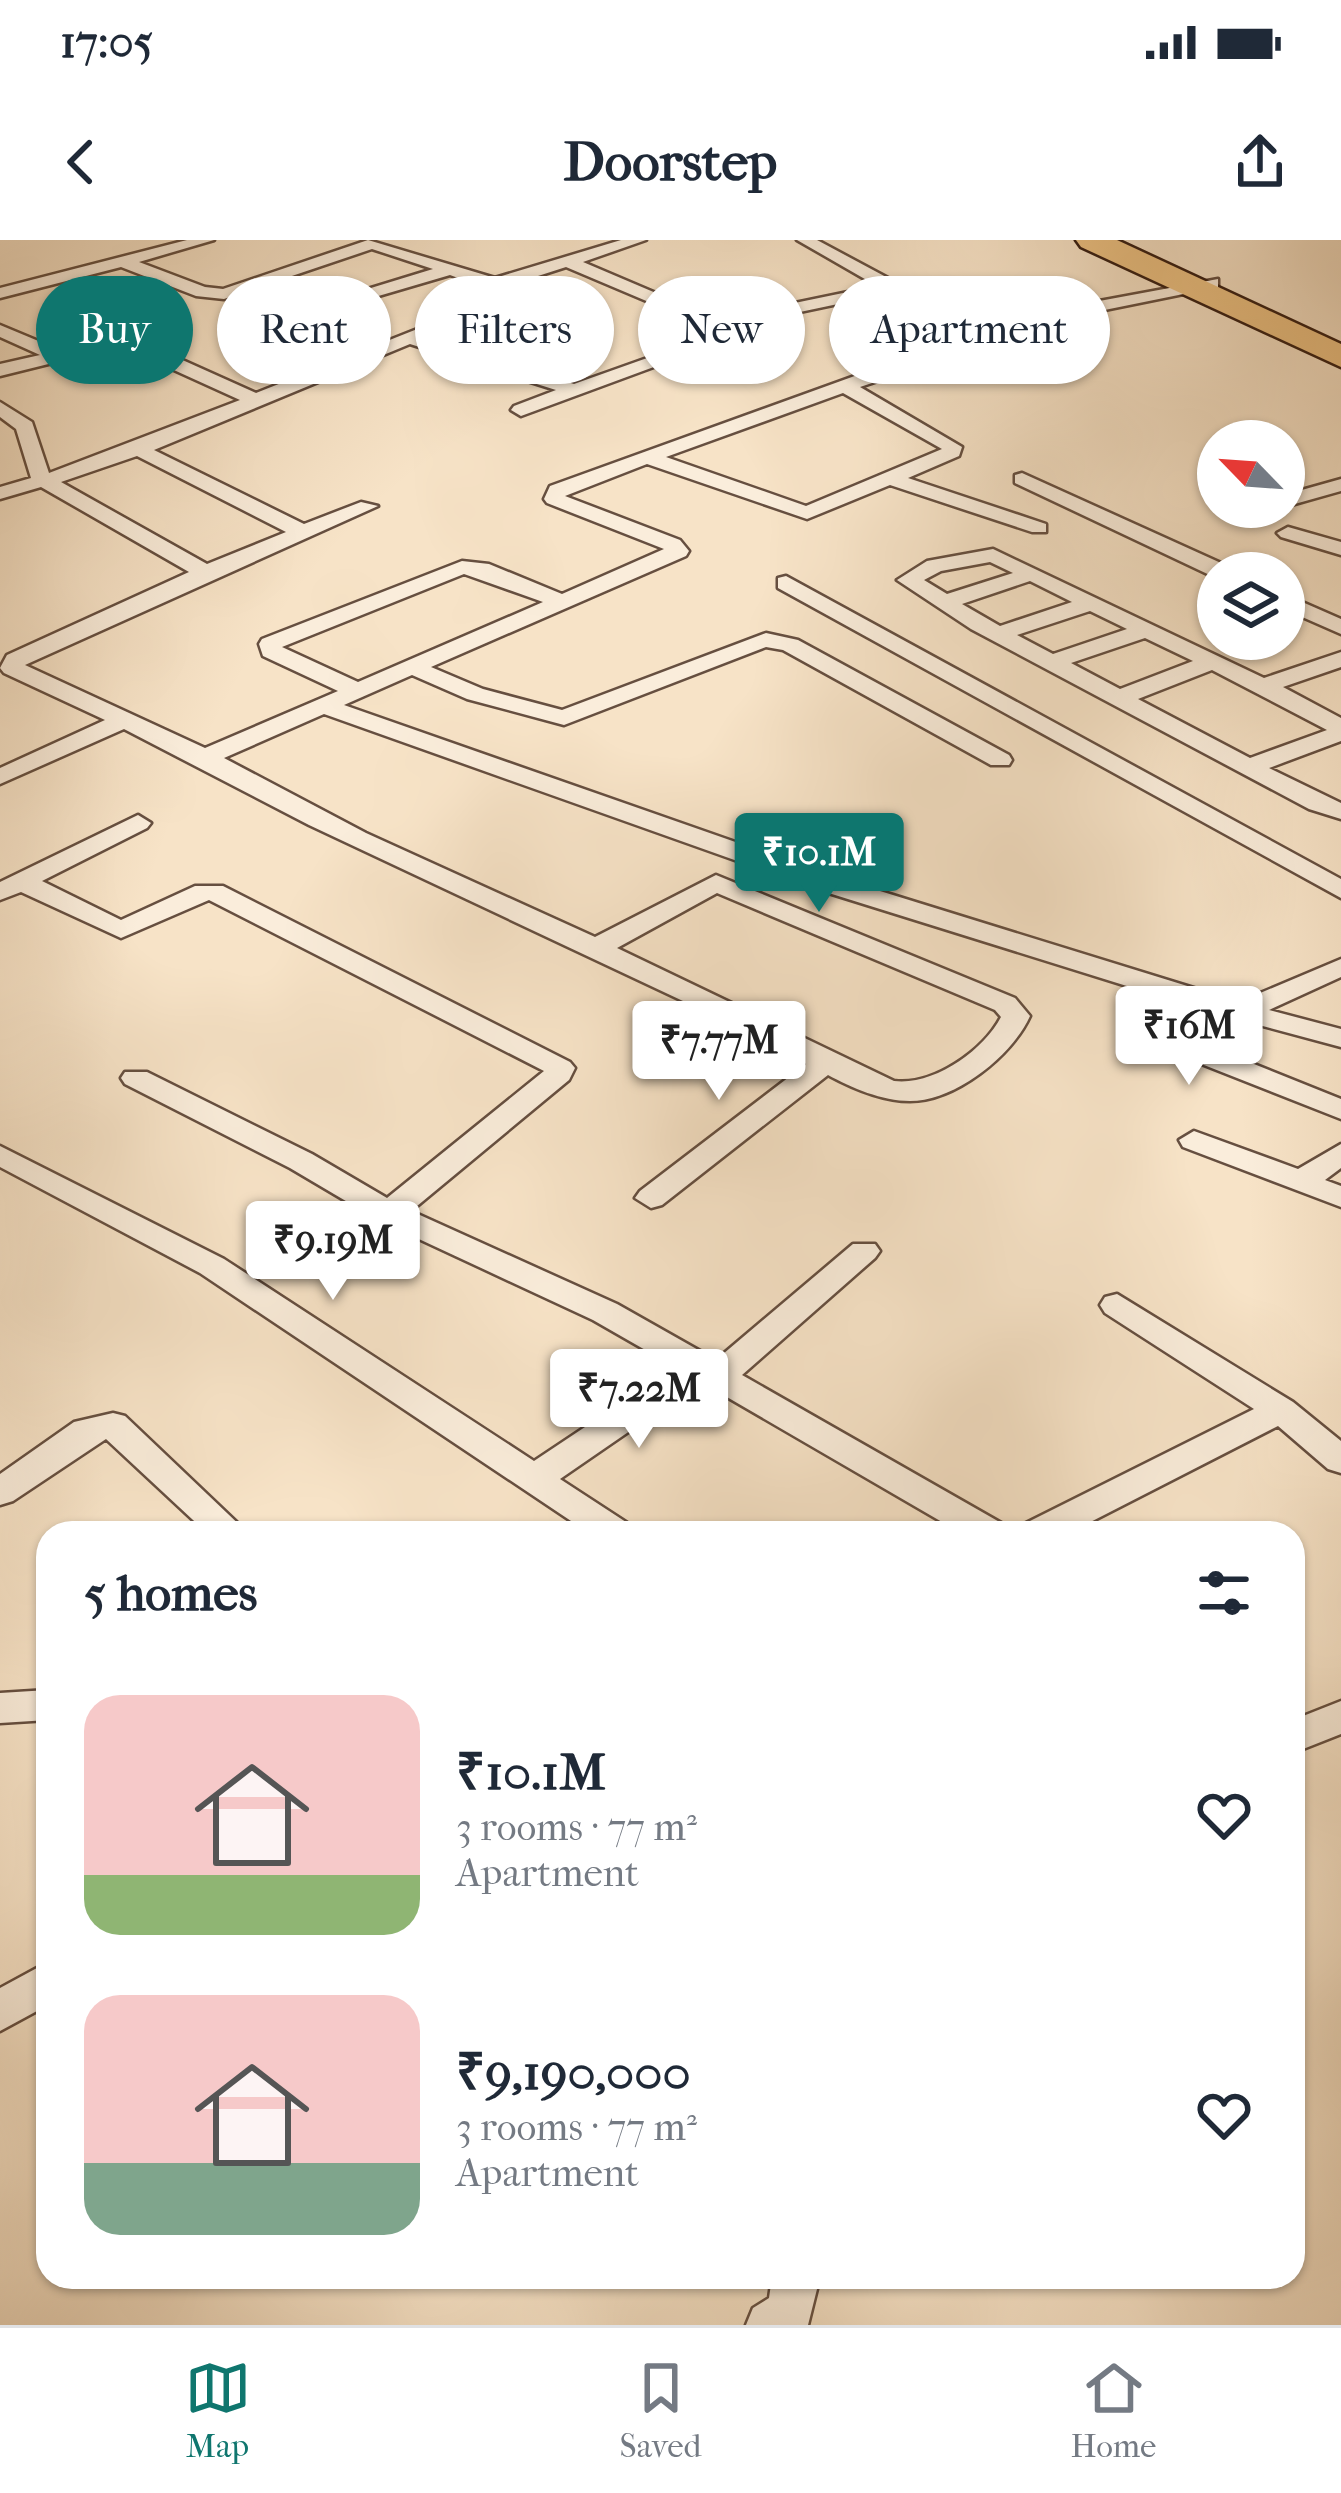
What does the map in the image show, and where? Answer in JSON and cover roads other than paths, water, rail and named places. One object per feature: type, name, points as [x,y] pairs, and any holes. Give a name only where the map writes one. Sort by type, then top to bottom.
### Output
[{"type":"highway","points":[[1092,240],[1341,342]]},
{"type":"highway","points":[[1116,240],[1341,357]]},
{"type":"street","points":[[0,293],[206,240]]},
{"type":"street","points":[[518,276],[638,240]]},
{"type":"street","points":[[805,240],[875,276]]},
{"type":"street","points":[[120,261],[219,294],[372,244],[475,276]]},
{"type":"street","points":[[563,260],[718,326],[829,301]]},
{"type":"street","points":[[391,287],[455,268]]},
{"type":"street","points":[[1110,303],[1200,286]]},
{"type":"street","points":[[0,330],[36,346]]},
{"type":"street","points":[[0,493],[138,449],[415,336]]},
{"type":"street","points":[[410,338],[574,390]]},
{"type":"street","points":[[0,370],[36,359]]},
{"type":"street","points":[[521,410],[638,367]]},
{"type":"street","points":[[193,371],[254,399]]},
{"type":"street","points":[[205,757],[678,551],[585,514],[552,495],[648,458],[841,384],[952,447],[951,453],[815,513],[800,513],[648,458]]},
{"type":"street","points":[[0,408],[25,426],[40,479],[206,572]]},
{"type":"street","points":[[138,449],[305,533]]},
{"type":"street","points":[[891,479],[1039,528]]},
{"type":"street","points":[[1022,479],[1197,560]]},
{"type":"street","points":[[1305,496],[1341,484]]},
{"type":"street","points":[[368,506],[206,572],[10,664],[205,757],[396,857],[596,948],[862,1079],[913,1093],[936,1086],[1004,1038],[1016,1016],[1005,1004],[716,883],[596,948]]},
{"type":"street","points":[[1288,533],[1341,549]]},
{"type":"street","points":[[1338,725],[984,554],[909,578],[910,584],[998,634],[1318,804],[1341,811]]},
{"type":"street","points":[[358,691],[268,648],[277,640],[461,567],[481,568],[563,602]]},
{"type":"street","points":[[943,603],[1031,574]]},
{"type":"street","points":[[786,583],[1341,890]]},
{"type":"street","points":[[998,634],[1090,603]]},
{"type":"street","points":[[1305,611],[1341,627]]},
{"type":"street","points":[[1052,662],[1145,630]]},
{"type":"street","points":[[412,667],[475,694],[564,718],[749,644],[774,641],[790,645],[1000,760]]},
{"type":"street","points":[[1263,686],[1341,658]]},
{"type":"street","points":[[1118,698],[1212,662]]},
{"type":"street","points":[[324,706],[751,860],[1227,1008],[1341,1038]]},
{"type":"street","points":[[0,777],[124,720]]},
{"type":"street","points":[[1248,767],[1338,725]]},
{"type":"street","points":[[11,886],[138,823]]},
{"type":"street","points":[[11,886],[122,930],[204,892],[214,892],[560,1068],[559,1074],[389,1213]]},
{"type":"street","points":[[1341,967],[1227,1008],[1181,1031],[1179,1041],[1186,1048],[1341,1109]]},
{"type":"street","points":[[651,1198],[828,1061]]},
{"type":"street","points":[[136,1078],[302,1161],[389,1213],[605,1312],[969,1521]]},
{"type":"street","points":[[1194,1140],[1341,1198]]},
{"type":"street","points":[[1301,1182],[1341,1153]]},
{"type":"street","points":[[0,1155],[212,1266],[599,1521]]},
{"type":"street","points":[[537,1477],[711,1370],[864,1251]]},
{"type":"street","points":[[1117,1305],[1281,1410],[1341,1460]]},
{"type":"street","points":[[1061,1521],[1281,1410]]},
{"type":"street","points":[[0,1492],[87,1431],[113,1425],[217,1521]]},
{"type":"street","points":[[0,1708],[36,1706]]},
{"type":"street","points":[[1305,1733],[1341,1717]]},
{"type":"street","points":[[0,2012],[36,1989]]},
{"type":"street","points":[[771,2325],[781,2322],[794,2305],[795,2289]]}]
